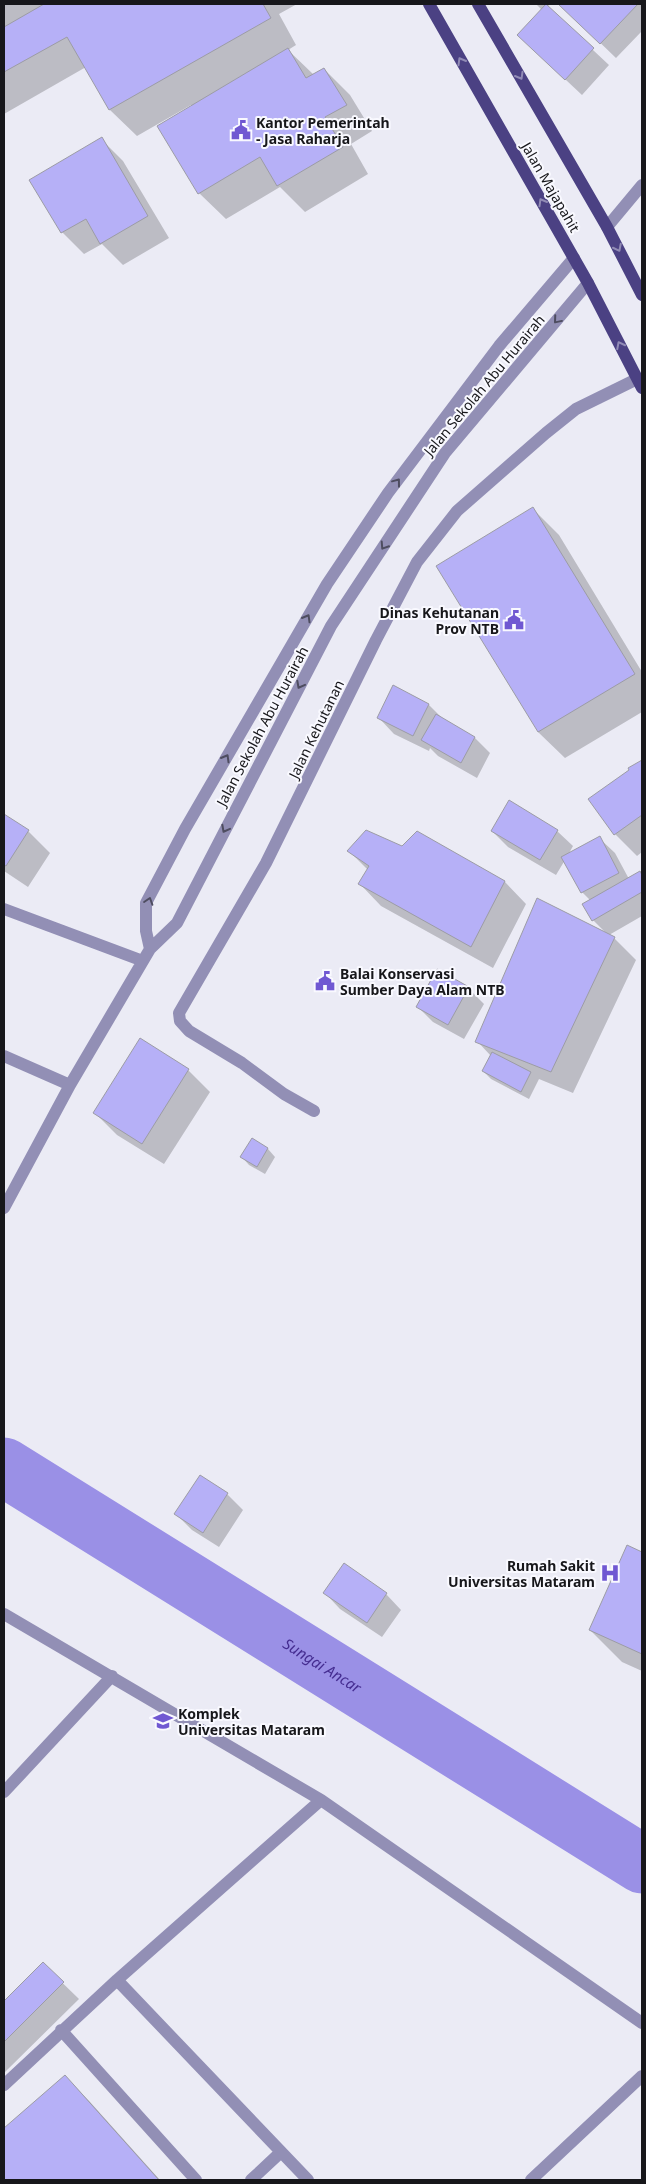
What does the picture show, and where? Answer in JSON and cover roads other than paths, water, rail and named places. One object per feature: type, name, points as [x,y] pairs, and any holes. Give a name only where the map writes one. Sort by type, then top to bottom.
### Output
[{"type":"main road","name":"Jalan Majapahit","points":[[429,4],[588,283],[640,384]]},
{"type":"main road","name":"Jalan Majapahit","points":[[478,4],[607,227],[642,295]]},
{"type":"street","points":[[607,227],[642,184]]},
{"type":"street","points":[[150,949],[146,931],[146,903],[205,795],[328,584],[383,501],[498,346],[574,258]]},
{"type":"street","name":"Jalan Sekolah Abu Hurairah","points":[[4,1208],[70,1086],[150,949],[177,923],[331,626],[445,453],[588,283]]},
{"type":"street","name":"Jalan Kehutanan","points":[[314,1112],[284,1094],[242,1063],[190,1031],[180,1021],[180,1013],[266,863],[376,640],[417,562],[457,512],[576,409],[640,384]]},
{"type":"street","points":[[4,909],[143,961]]},
{"type":"street","points":[[4,1056],[70,1086]]},
{"type":"street","points":[[4,1614],[321,1800],[642,2023]]},
{"type":"street","points":[[4,1792],[112,1676]]},
{"type":"street","points":[[4,2085],[61,2030],[321,1800]]},
{"type":"street","points":[[117,1980],[308,2180]]},
{"type":"street","points":[[61,2030],[196,2180]]},
{"type":"street","points":[[531,2180],[642,2076]]},
{"type":"street","points":[[251,2180],[281,2152]]},
{"type":"waterway","name":"Sungai Ancar","points":[[4,1467],[642,1864]]},
{"type":"place","name":"Kantor Pemerintah - Jasa Raharja","points":[[241,130]]},
{"type":"place","name":"Dinas Kehutanan Prov NTB","points":[[514,620]]},
{"type":"place","name":"Balai Konservasi Sumber Daya Alam NTB","points":[[325,981]]},
{"type":"place","name":"Rumah Sakit Universitas Mataram","points":[[610,1573]]},
{"type":"place","name":"Komplek Universitas Mataram","points":[[163,1721]]}]
